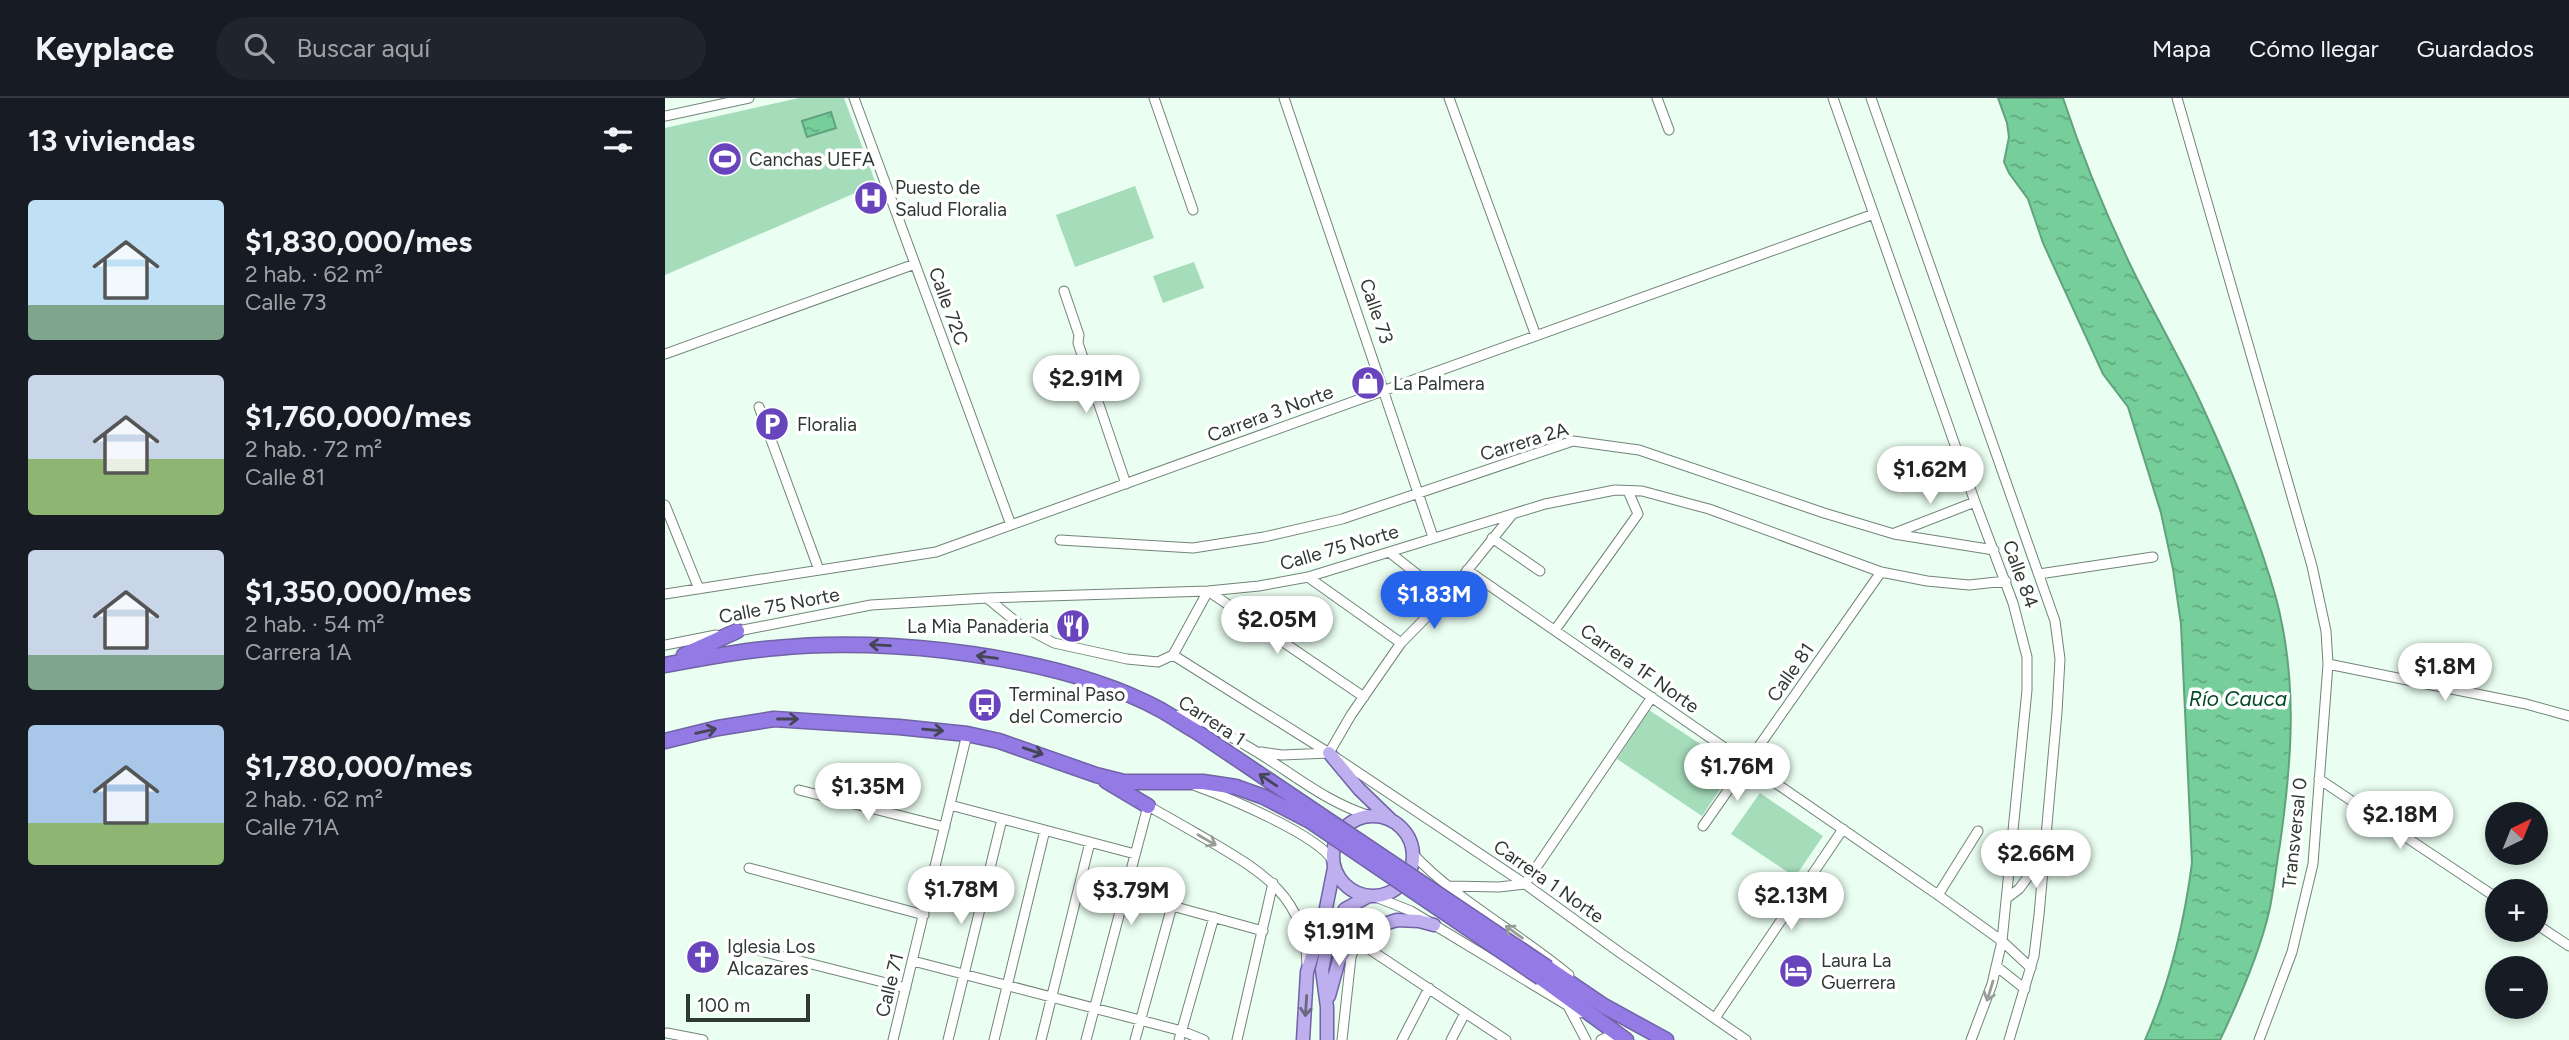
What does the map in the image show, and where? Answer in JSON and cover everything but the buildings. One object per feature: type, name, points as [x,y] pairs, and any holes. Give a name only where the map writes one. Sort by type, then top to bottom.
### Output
[{"type":"highway","points":[[665,664],[737,631]]},
{"type":"highway","name":"Carrera 1","points":[[665,664],[779,647],[876,645],[1026,664],[1101,685],[1159,709],[1197,732],[1544,973],[1625,1039]]},
{"type":"highway","name":"Carrera 1","points":[[665,741],[718,728],[774,719],[967,734],[1027,749],[1096,775],[1124,782],[1185,781],[1236,787],[1264,797],[1310,821],[1544,973],[1665,1040]]},
{"type":"highway","points":[[1096,775],[1148,806]]},
{"type":"main road","points":[[1327,1040],[1327,1007],[1322,970],[1328,940],[1345,909],[1372,896],[1388,893],[1403,882],[1411,869],[1413,854],[1407,835],[1359,789],[1329,753]]},
{"type":"main road","points":[[1303,1040],[1307,972],[1331,892],[1335,844],[1343,829],[1357,819],[1370,816],[1393,821]]},
{"type":"main road","points":[[1334,862],[1339,877],[1348,887],[1357,893],[1372,896]]},
{"type":"main road","points":[[1327,1007],[1336,967],[1349,945],[1368,929],[1389,921],[1412,920],[1434,925]]},
{"type":"street","points":[[665,116],[748,98]]},
{"type":"street","name":"Calle 72C","points":[[854,98],[1011,525]]},
{"type":"street","points":[[1154,98],[1193,211]]},
{"type":"street","name":"Calle 73","points":[[1284,98],[1433,537]]},
{"type":"street","points":[[1449,98],[1536,336]]},
{"type":"street","points":[[1657,98],[1669,130]]},
{"type":"street","name":"Calle 84","points":[[1833,98],[2021,627],[2027,657],[2002,941],[1982,1017],[1971,1040]]},
{"type":"street","name":"Calle 84","points":[[1871,98],[2055,621],[2060,659],[2039,915],[2031,968],[2009,1040]]},
{"type":"street","name":"Transversal 0","points":[[2177,98],[2312,566],[2326,631],[2328,664],[2313,864],[2292,952],[2259,1040]]},
{"type":"street","name":"Carrera 3 Norte","points":[[665,594],[936,552],[1874,214]]},
{"type":"street","points":[[665,354],[915,264]]},
{"type":"street","points":[[1063,291],[1126,484]]},
{"type":"street","points":[[759,407],[819,570]]},
{"type":"street","name":"Carrera 2A","points":[[1060,540],[1193,548],[1302,529],[1342,519],[1573,441],[1639,450],[1893,534],[1994,550]]},
{"type":"street","points":[[1555,630],[1638,514],[1628,491]]},
{"type":"street","name":"Calle 75 Norte","points":[[665,645],[871,605],[987,598],[1208,592],[1259,586],[1308,577],[1545,504],[1588,494],[1628,491],[1642,491],[1709,509],[1881,572],[1927,582],[1969,585],[2005,581]]},
{"type":"street","points":[[1893,534],[1975,502]]},
{"type":"street","points":[[665,505],[699,589]]},
{"type":"street","points":[[1255,751],[1282,755],[1329,753],[1401,643],[1446,597],[1512,515]]},
{"type":"street","points":[[1492,538],[1540,571]]},
{"type":"street","points":[[1389,552],[1446,597]]},
{"type":"street","points":[[2039,574],[2153,557]]},
{"type":"street","name":"Carrera 1F Norte","points":[[1467,570],[1938,895],[2002,941],[2031,968]]},
{"type":"street","name":"Calle 81","points":[[1703,826],[1881,572]]},
{"type":"street","points":[[1308,577],[1401,643]]},
{"type":"street","points":[[987,598],[1020,625],[1054,643],[1127,659],[1158,662],[1173,655],[1208,592],[1364,697]]},
{"type":"street","name":"Carrera 1 Norte","points":[[1173,655],[1329,753],[1525,884],[1619,953],[1746,1040]]},
{"type":"street","points":[[2328,664],[2526,704],[2569,716]]},
{"type":"street","points":[[1449,886],[1480,888],[1525,884],[1652,697]]},
{"type":"street","points":[[1159,709],[1206,725],[1255,751],[1336,804],[1370,816]]},
{"type":"street","name":"Calle 71","points":[[893,1040],[967,734]]},
{"type":"street","points":[[2319,779],[2485,890]]},
{"type":"street","points":[[1185,781],[1292,830],[1322,848],[1334,862]]},
{"type":"street","points":[[799,790],[945,827]]},
{"type":"street","points":[[950,805],[1135,854]]},
{"type":"street","points":[[1086,1040],[1148,806],[1256,868],[1273,883],[1289,904],[1298,922],[1306,950],[1307,972]]},
{"type":"street","points":[[948,1040],[1002,819]]},
{"type":"street","points":[[1715,1018],[1843,829]]},
{"type":"street","points":[[994,1040],[1045,830]]},
{"type":"street","points":[[1938,895],[1979,831]]},
{"type":"street","points":[[1041,1040],[1090,842]]},
{"type":"street","points":[[1413,854],[1449,886],[1538,950],[1604,1006]]},
{"type":"street","points":[[2007,898],[2019,889],[2042,858]]},
{"type":"street","points":[[749,868],[924,915]]},
{"type":"street","points":[[1237,1040],[1273,883]]},
{"type":"street","points":[[1125,893],[1263,931]]},
{"type":"street","points":[[1372,896],[1396,903],[1625,1039]]},
{"type":"street","points":[[1136,1040],[1171,906]]},
{"type":"street","points":[[1180,1035],[1214,917]]},
{"type":"street","points":[[2548,932],[2569,946]]},
{"type":"street","points":[[1342,1040],[1352,957],[1357,941],[1506,1040]]},
{"type":"street","points":[[749,948],[906,988]]},
{"type":"street","points":[[913,961],[1140,1020],[1180,1035],[1204,1040]]},
{"type":"street","points":[[1996,966],[2025,989]]},
{"type":"street","points":[[1402,1040],[1429,988]]},
{"type":"street","points":[[1568,1007],[1586,1040]]},
{"type":"street","points":[[1451,1040],[1465,1013]]},
{"type":"street","points":[[667,1033],[703,1040]]},
{"type":"street","points":[[1601,1040],[1612,1035],[1625,1039]]},
{"type":"shaded area","points":[[799,98],[844,98],[876,184],[665,275],[665,128]]},
{"type":"shaded area","points":[[1135,186],[1154,238],[1075,267],[1056,215]]},
{"type":"shaded area","points":[[1194,262],[1204,288],[1163,303],[1153,276]]},
{"type":"shaded area","points":[[1649,710],[1735,767],[1702,816],[1617,759]]},
{"type":"shaded area","points":[[1760,793],[1823,836],[1795,877],[1731,834]]},
{"type":"water","name":"Río Cauca","points":[[1998,98],[2063,98],[2119,240],[2225,456],[2253,526],[2276,598],[2288,660],[2290,690],[2288,782],[2265,928],[2248,977],[2220,1040],[2145,1040],[2175,953],[2192,863],[2181,624],[2173,569],[2161,513],[2128,407],[2103,374],[2043,243],[2028,199],[2004,162],[2009,137]]},
{"type":"water","points":[[831,112],[836,128],[807,137],[802,121]]},
{"type":"place","name":"Canchas UEFA","points":[[725,159]]},
{"type":"place","name":"Puesto de Salud Floralia","points":[[871,198]]},
{"type":"place","name":"La Palmera","points":[[1368,383]]},
{"type":"place","name":"Floralia","points":[[772,424]]},
{"type":"place","name":"La Mìa Panaderia","points":[[1073,626]]},
{"type":"place","name":"Terminal Paso del Comercio","points":[[985,705]]},
{"type":"place","name":"Iglesia Los Alcazares","points":[[703,957]]},
{"type":"place","name":"Laura La Guerrera","points":[[1796,971]]}]
